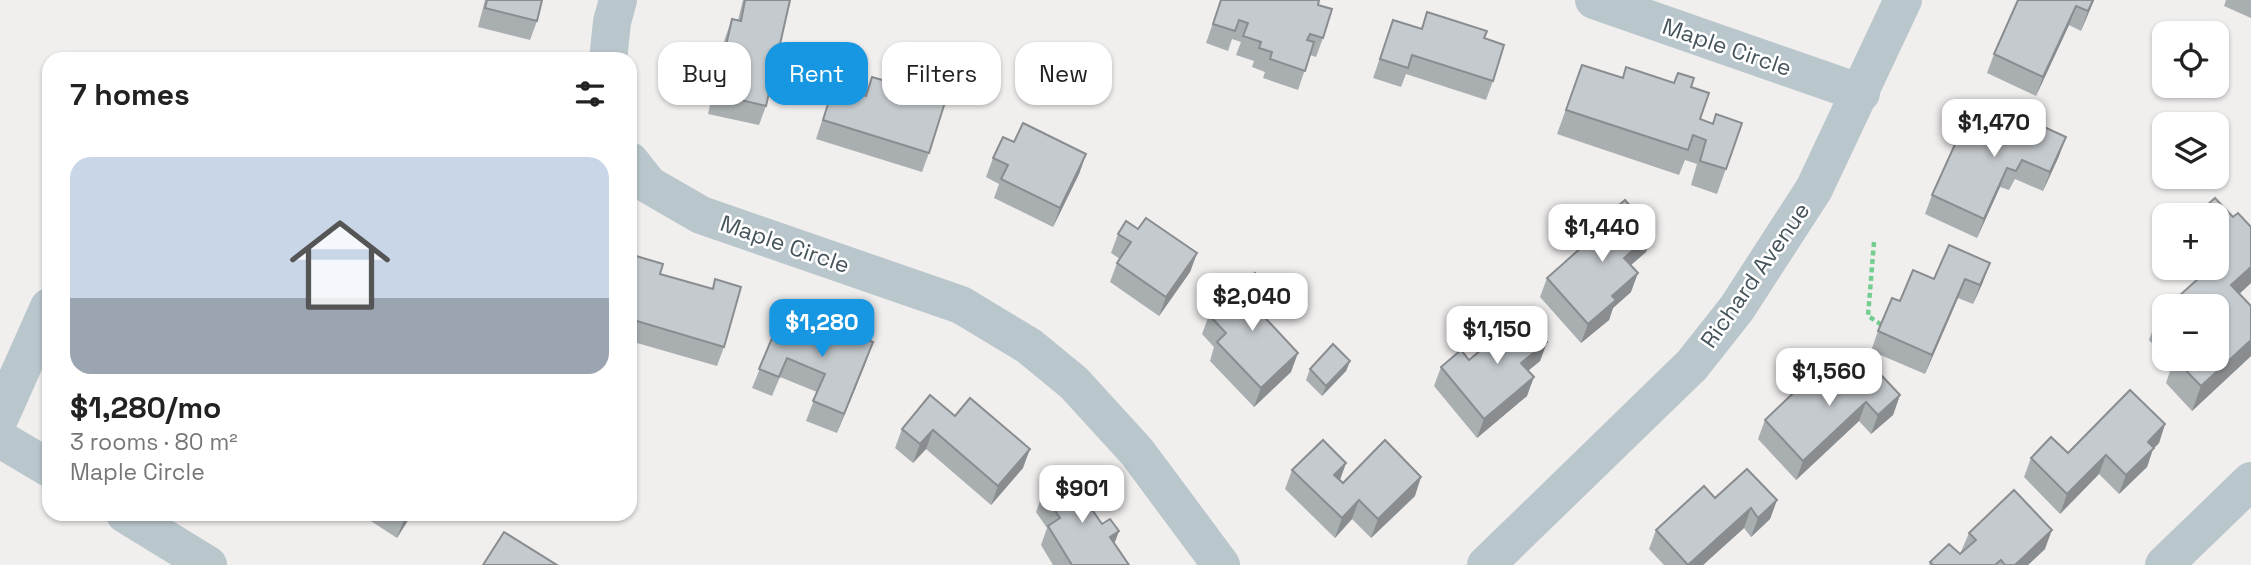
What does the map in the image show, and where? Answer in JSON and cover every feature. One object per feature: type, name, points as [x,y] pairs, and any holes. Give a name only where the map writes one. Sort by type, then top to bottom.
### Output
[{"type":"street","points":[[609,52],[618,0]]},
{"type":"street","name":"Maple Circle","points":[[1594,0],[1861,93]]},
{"type":"street","name":"Richard Avenue","points":[[1486,565],[1692,365],[1737,309],[1814,189],[1903,0]]},
{"type":"street","name":"Maple Circle","points":[[637,170],[649,185],[701,215],[961,305],[1029,346],[1074,383],[1137,452],[1221,565]]},
{"type":"street","points":[[0,417],[42,323]]},
{"type":"street","points":[[0,439],[42,464]]},
{"type":"street","points":[[2164,565],[2251,481]]},
{"type":"street","points":[[136,521],[208,565]]},
{"type":"path","points":[[1874,242],[1868,316],[1882,325]]},
{"type":"building","points":[[487,0],[542,0],[537,21],[485,8]]},
{"type":"building","points":[[745,0],[790,0],[780,42],[765,42],[766,106],[751,102],[751,42],[727,42],[732,19],[741,21]]},
{"type":"building","points":[[1221,0],[1319,0],[1318,5],[1332,9],[1323,38],[1310,34],[1307,40],[1314,42],[1305,71],[1270,59],[1272,52],[1259,48],[1261,42],[1243,36],[1248,23],[1239,20],[1235,31],[1213,24]]},
{"type":"building","points":[[2018,0],[2093,0],[2088,11],[2076,6],[2043,77],[1994,54]]},
{"type":"building","points":[[1427,12],[1487,31],[1484,38],[1504,45],[1493,81],[1412,55],[1408,68],[1380,59],[1393,20],[1422,29]]},
{"type":"building","points":[[1582,65],[1623,78],[1626,67],[1674,83],[1678,73],[1694,78],[1691,87],[1709,93],[1700,119],[1713,124],[1716,114],[1742,123],[1726,169],[1700,161],[1706,140],[1693,135],[1688,150],[1566,110]]},
{"type":"building","points":[[872,77],[882,80],[882,105],[944,105],[929,153],[823,120],[828,105],[868,105],[868,90]]},
{"type":"building","points":[[1994,104],[2066,137],[2050,172],[2022,160],[2016,171],[2007,168],[1984,219],[1932,195],[1961,131],[1979,139]]},
{"type":"building","points":[[1023,123],[1086,154],[1060,208],[1001,179],[1008,165],[993,158],[1003,137],[1014,142]]},
{"type":"building","points":[[1625,200],[1653,233],[1624,258],[1638,273],[1612,296],[1616,300],[1588,324],[1547,278],[1600,231],[1604,236],[1611,229],[1602,220]]},
{"type":"building","points":[[2229,213],[2233,217],[2238,213],[2251,227],[2251,267],[2231,285],[2251,306],[2251,340],[2229,360],[2229,294],[2181,294],[2197,280],[2229,280]]},
{"type":"building","points":[[1146,218],[1197,253],[1166,297],[1117,263],[1131,242],[1118,234],[1126,221],[1138,229]]},
{"type":"building","points":[[1949,245],[1990,263],[1980,285],[1965,279],[1932,355],[1878,331],[1892,298],[1900,301],[1913,270],[1934,279]]},
{"type":"building","points":[[637,256],[663,264],[660,274],[713,289],[715,279],[741,287],[724,347],[637,321]]},
{"type":"building","points":[[1255,273],[1272,291],[1255,307],[1298,353],[1261,388],[1217,342],[1226,333],[1209,315]]},
{"type":"building","points":[[1521,309],[1547,342],[1521,363],[1534,377],[1484,419],[1441,367],[1461,350],[1469,360],[1495,338],[1502,347],[1510,341],[1499,327]]},
{"type":"building","points":[[815,318],[873,342],[844,414],[813,401],[825,374],[787,358],[779,377],[759,369],[778,324],[807,336]]},
{"type":"building","points":[[1333,344],[1350,361],[1326,386],[1310,369]]},
{"type":"building","points":[[1865,358],[1900,395],[1878,415],[1866,402],[1803,461],[1765,420],[1810,377],[1826,394]]},
{"type":"building","points":[[2187,371],[2217,371],[2201,386]]},
{"type":"building","points":[[2130,390],[2165,424],[2148,442],[2154,448],[2126,475],[2106,455],[2067,494],[2031,458],[2051,437],[2068,453]]},
{"type":"building","points":[[930,395],[955,416],[970,398],[1030,449],[998,486],[933,430],[920,444],[902,429]]},
{"type":"building","points":[[1323,440],[1346,463],[1334,475],[1343,483],[1385,440],[1421,477],[1378,519],[1359,500],[1342,518],[1292,470]]},
{"type":"building","points":[[1081,469],[1097,494],[1086,501],[1102,524],[1110,519],[1119,531],[1110,537],[1129,565],[1072,565],[1048,526],[1060,518],[1043,493]]},
{"type":"building","points":[[1747,469],[1777,500],[1758,518],[1751,508],[1688,565],[1656,530],[1704,486],[1715,498]]},
{"type":"building","points":[[2014,490],[2052,530],[2015,565],[2005,565],[2001,560],[1995,565],[1933,565],[1930,562],[1949,544],[1960,554],[1976,540],[1969,533]]},
{"type":"building","points":[[504,532],[557,565],[483,565]]}]
